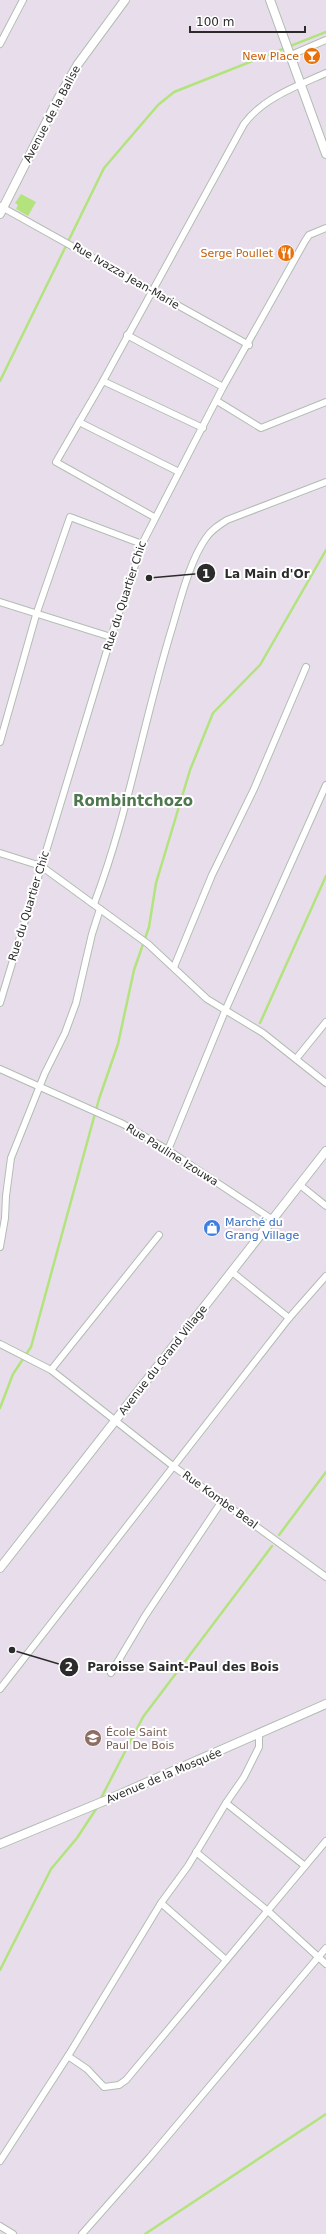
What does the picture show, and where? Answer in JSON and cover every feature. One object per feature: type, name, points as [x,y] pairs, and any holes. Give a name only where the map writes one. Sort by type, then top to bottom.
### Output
[{"type":"street","points":[[0,44],[23,0]]},
{"type":"street","name":"Avenue de la Balise","points":[[1,209],[75,69],[125,0]]},
{"type":"street","points":[[270,0],[325,150]]},
{"type":"street","points":[[290,53],[326,40]]},
{"type":"street","points":[[154,517],[56,462],[103,382],[151,291],[252,113],[262,105],[300,84],[326,73]]},
{"type":"street","name":"Rue Ivazza Jean-Marie","points":[[1,209],[73,246],[249,345]]},
{"type":"street","name":"Rue du Quartier Chic","points":[[0,1002],[111,638],[142,544],[154,517],[203,428],[223,387],[249,345],[305,241],[310,235],[326,228]]},
{"type":"street","points":[[127,335],[223,387]]},
{"type":"street","points":[[103,382],[203,428]]},
{"type":"street","points":[[217,401],[261,428],[326,402]]},
{"type":"street","points":[[79,422],[179,472]]},
{"type":"street","points":[[94,904],[109,864],[159,669],[194,562],[206,538],[215,527],[226,520],[326,482]]},
{"type":"street","points":[[0,742],[36,615],[70,517],[142,544]]},
{"type":"street","points":[[0,602],[36,615],[111,638]]},
{"type":"street","points":[[174,967],[212,876],[254,789],[306,666]]},
{"type":"street","points":[[168,1150],[225,1011],[326,785]]},
{"type":"street","points":[[0,853],[41,866],[139,936],[207,999],[263,1033],[326,1083]]},
{"type":"street","points":[[0,1247],[5,1218],[10,1158],[65,1033],[76,1003],[92,934],[100,909]]},
{"type":"street","points":[[296,1059],[326,1022]]},
{"type":"street","name":"Rue Pauline Izouwa","points":[[0,1069],[123,1124],[168,1150],[273,1220]]},
{"type":"street","name":"Avenue du Grand Village","points":[[0,1568],[117,1421],[326,1151]]},
{"type":"street","points":[[300,1185],[326,1206]]},
{"type":"street","points":[[51,1370],[159,1235]]},
{"type":"street","points":[[232,1272],[289,1318]]},
{"type":"street","points":[[0,1690],[289,1318],[326,1276]]},
{"type":"street","name":"Rue Kombe Beal","points":[[0,1344],[20,1352],[51,1370],[173,1466],[326,1577]]},
{"type":"street","points":[[111,1673],[144,1616],[222,1501]]},
{"type":"street","name":"Avenue de la Mosquée","points":[[0,1844],[325,1708]]},
{"type":"street","points":[[0,2160],[68,2056],[161,1904],[196,1852],[226,1802],[244,1777],[259,1747],[259,1735]]},
{"type":"street","points":[[226,1802],[305,1866]]},
{"type":"street","points":[[68,2056],[88,2069],[104,2087],[119,2085],[126,2080],[326,1841]]},
{"type":"street","points":[[196,1852],[326,1964]]},
{"type":"street","points":[[161,1904],[226,1960]]},
{"type":"street","points":[[82,2234],[150,2157],[326,1948]]},
{"type":"street","points":[[0,2226],[13,2234]]},
{"type":"shaded area","points":[[21,194],[36,202],[28,216],[16,209],[18,205],[15,203]]},
{"type":"waterway","points":[[0,381],[104,168],[158,105],[174,92],[326,32]]},
{"type":"waterway","points":[[0,1408],[13,1374],[31,1347],[99,1099],[118,1044],[134,970],[149,927],[156,883],[190,770],[213,713],[260,665],[326,550]]},
{"type":"waterway","points":[[260,1023],[326,876]]},
{"type":"waterway","points":[[279,1535],[326,1472]]},
{"type":"waterway","points":[[100,1800],[143,1717],[272,1546]]},
{"type":"waterway","points":[[0,1970],[51,1869],[77,1838],[98,1806]]},
{"type":"waterway","points":[[145,2234],[326,2114]]},
{"type":"place","name":"New Place","points":[[312,56]]},
{"type":"place","name":"Serge Poullet","points":[[286,253]]},
{"type":"place","name":"La Main d'Or","points":[[149,578]]},
{"type":"place","name":"Marché du Grang Village","points":[[212,1228]]},
{"type":"place","name":"Paroisse Saint-Paul des Bois","points":[[12,1650]]},
{"type":"place","name":"École Saint Paul De Bois","points":[[93,1738]]},
{"type":"district","name":"Rombintchozo","points":[[133,801]]}]
